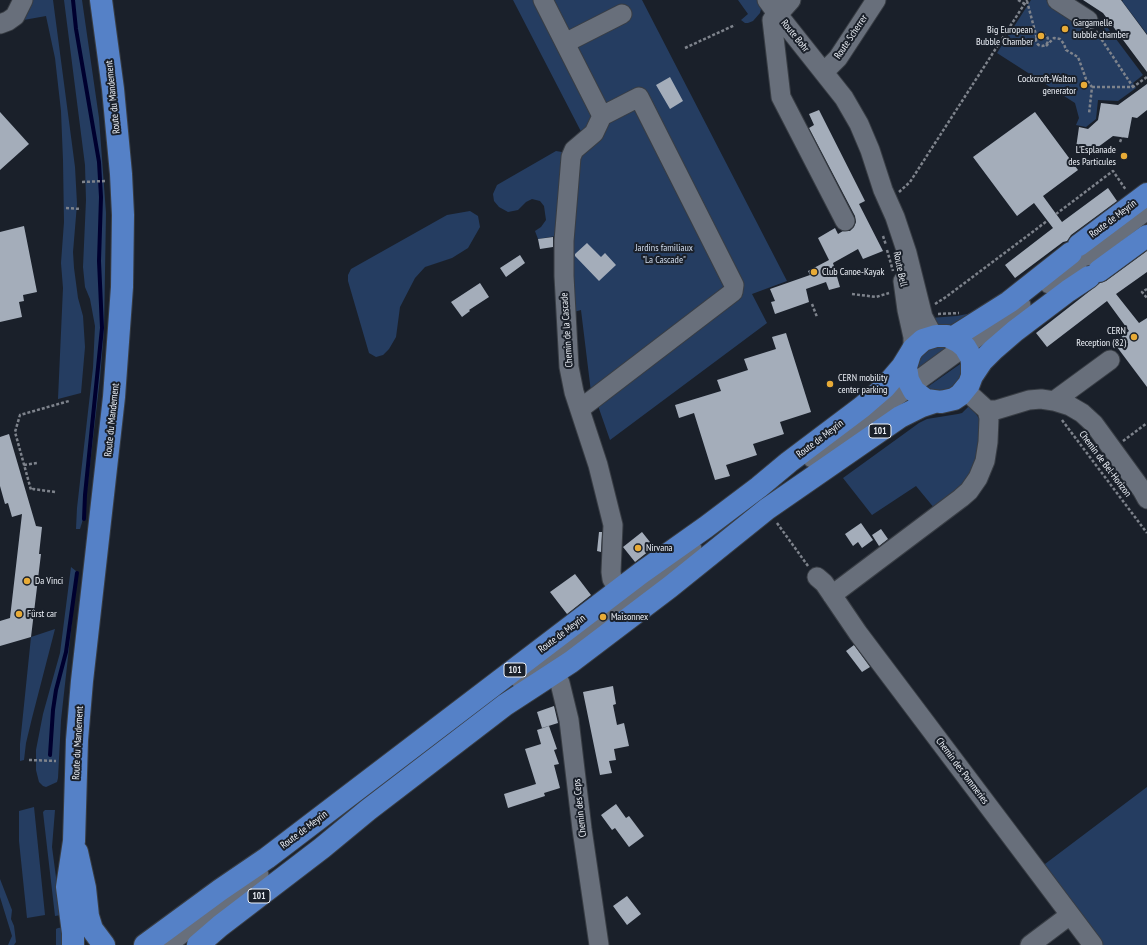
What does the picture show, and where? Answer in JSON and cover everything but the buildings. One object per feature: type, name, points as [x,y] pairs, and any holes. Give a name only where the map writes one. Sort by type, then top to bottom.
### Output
[{"type":"main road","name":"Route du Mandement","points":[[73,945],[74,933],[67,887],[74,841],[77,740],[82,681],[114,397],[122,287],[123,215],[121,174],[113,89],[101,0]]},
{"type":"main road","name":"Route de Meyrin","points":[[198,945],[368,810],[499,710],[554,674],[670,587],[767,509],[900,417],[934,402],[954,399],[968,383],[982,361],[993,350],[1015,331],[1068,291],[1084,262],[1137,192]]},
{"type":"main road","name":"Route de Meyrin","points":[[145,945],[220,890],[268,858],[641,573],[712,523],[862,407],[894,377],[911,352],[923,340],[955,343],[1009,302],[1084,262],[1147,236]]},
{"type":"main road","points":[[955,343],[972,363],[968,383]]},
{"type":"main road","points":[[911,352],[906,367],[907,376],[912,388],[926,400],[934,402]]},
{"type":"main road","name":"Route du Mandement","points":[[74,841],[85,888],[88,916],[92,929],[104,945]]},
{"type":"street","points":[[0,24],[15,16],[23,0]]},
{"type":"street","points":[[543,0],[602,116],[639,97],[734,285],[733,292],[722,301],[580,409]]},
{"type":"street","name":"Route Bohr","points":[[767,0],[775,18],[824,72]]},
{"type":"street","points":[[791,0],[775,18],[780,92],[783,101],[845,221]]},
{"type":"street","name":"Route Scherrer","points":[[824,72],[838,58],[876,0]]},
{"type":"street","points":[[1057,0],[1088,20]]},
{"type":"street","points":[[565,43],[622,14]]},
{"type":"street","name":"Route Bell","points":[[824,72],[844,98],[859,124],[889,190],[923,317],[930,330],[955,343]]},
{"type":"street","name":"Chemin de la Cascade","points":[[602,116],[594,133],[574,150],[571,157],[564,241],[564,276],[569,367],[574,392],[598,466],[612,526],[611,572],[612,579],[619,591]]},
{"type":"street","name":"Route Bell","points":[[889,190],[887,219],[903,277],[907,310],[913,337],[911,352]]},
{"type":"street","points":[[1084,262],[1147,210]]},
{"type":"street","points":[[1084,262],[1147,219]]},
{"type":"street","points":[[177,945],[514,689],[565,654],[912,388],[955,343]]},
{"type":"street","points":[[1057,401],[1110,360]]},
{"type":"street","points":[[832,595],[961,498],[978,478],[985,461],[990,427],[987,410],[968,383]]},
{"type":"street","points":[[167,945],[510,684],[561,649],[808,460],[912,388]]},
{"type":"street","points":[[987,410],[996,410],[1029,400],[1041,399],[1057,401],[1070,406],[1082,413],[1094,424],[1147,499]]},
{"type":"street","name":"Chemin des Pommeries","points":[[817,577],[824,584],[858,633],[1093,945]]},
{"type":"street","name":"Chemin des Ceps","points":[[554,674],[560,683],[569,720],[582,829],[599,945]]},
{"type":"street","points":[[1030,945],[1070,915]]},
{"type":"path","points":[[1018,0],[1025,4]]},
{"type":"path","points":[[889,190],[896,195],[910,182],[1027,0]]},
{"type":"path","points":[[1027,0],[1039,46],[1046,46],[1054,38],[1060,39],[1066,50],[1078,57],[1086,79],[1092,87],[1088,114]]},
{"type":"path","points":[[1088,20],[1133,87]]},
{"type":"path","points":[[685,48],[735,25]]},
{"type":"path","points":[[1036,39],[1040,34],[1046,36],[1049,41],[1046,46]]},
{"type":"path","points":[[1092,87],[1133,87],[1147,77]]},
{"type":"path","points":[[1120,142],[1122,137]]},
{"type":"path","points":[[1056,214],[1113,171],[1137,192]]},
{"type":"path","points":[[82,182],[108,181]]},
{"type":"path","points":[[66,208],[81,209]]},
{"type":"path","points":[[929,307],[946,297],[1047,221]]},
{"type":"path","points":[[887,250],[894,272]]},
{"type":"path","points":[[1147,289],[1142,292],[1147,298]]},
{"type":"path","points":[[852,294],[876,297],[895,291]]},
{"type":"path","points":[[812,304],[816,317]]},
{"type":"path","points":[[55,492],[31,490],[14,432],[20,415],[69,401]]},
{"type":"path","name":"Chemin de Bel-Horizon","points":[[1057,401],[1057,410],[1059,415],[1147,533]]},
{"type":"path","points":[[1113,449],[1147,423]]},
{"type":"path","points":[[24,465],[37,463]]},
{"type":"path","points":[[775,520],[817,577]]},
{"type":"path","points":[[29,760],[56,761]]},
{"type":"green space","points":[[29,0],[53,0],[75,167],[77,204],[73,252],[78,298],[83,316],[85,347],[81,393],[58,399],[63,288],[61,263],[64,222],[61,111],[55,58],[46,16],[18,21]]},
{"type":"green space","points":[[64,0],[82,0],[99,118],[106,213],[104,330],[84,516],[80,529],[76,529],[77,508],[93,368],[95,326],[90,299],[85,287],[83,267],[86,200],[85,165]]},
{"type":"green space","name":"Jardins familiaux \"La Cascade\"","points":[[513,0],[642,0],[787,281],[752,294],[767,323],[610,440],[596,400],[591,392],[581,310],[570,313],[576,153],[588,145]]},
{"type":"green space","points":[[738,0],[757,0],[761,9],[760,13],[753,21],[745,23],[741,20],[748,14]]},
{"type":"green space","points":[[1031,0],[1046,0],[1085,24],[1093,35],[1107,27],[1143,75],[1133,83],[1136,88],[1118,101],[1098,100],[1096,119],[1086,127],[1076,125],[1079,118],[1075,103],[997,53]]},
{"type":"green space","points":[[1147,0],[1147,34],[1122,1]]},
{"type":"green space","points":[[556,151],[562,152],[566,155],[556,236],[538,239],[535,231],[541,227],[546,220],[544,206],[540,201],[532,199],[526,202],[518,210],[508,212],[499,207],[494,201],[493,194],[497,185]]},
{"type":"green space","points":[[470,211],[478,216],[480,227],[468,248],[452,258],[425,267],[415,278],[400,307],[396,337],[389,349],[383,355],[376,357],[369,353],[348,281],[348,275],[351,269],[447,215]]},
{"type":"green space","points":[[977,312],[968,322],[945,328],[940,327],[930,318],[957,316]]},
{"type":"green space","points":[[939,345],[954,350],[917,377],[916,365],[924,351]]},
{"type":"green space","points":[[963,362],[962,377],[953,389],[939,393],[926,388]]},
{"type":"green space","points":[[969,406],[981,421],[983,431],[972,477],[935,509],[916,486],[872,515],[843,478],[919,423],[927,419],[962,413]]},
{"type":"green space","points":[[71,567],[76,571],[77,576],[61,720],[58,778],[57,782],[46,787],[39,782],[36,770],[36,750],[43,714],[60,653]]},
{"type":"green space","points":[[55,629],[26,743],[24,760],[20,761],[20,744],[31,637]]},
{"type":"green space","points":[[1147,787],[1147,945],[1099,945],[1041,867]]},
{"type":"green space","points":[[34,807],[45,915],[27,918],[19,841],[19,811]]},
{"type":"green space","points":[[45,810],[55,810],[52,847],[61,915],[55,916],[43,812]]},
{"type":"green space","points":[[0,879],[12,910],[11,919],[14,926],[16,942],[14,945],[8,945],[12,936],[0,897]]},
{"type":"green space","points":[[66,927],[66,945],[56,945],[56,929]]},
{"type":"waterway","points":[[73,0],[76,29],[99,162],[101,197],[99,261],[102,328],[85,495],[84,519]]},
{"type":"waterway","points":[[50,755],[53,710],[56,690],[66,652],[77,573]]},
{"type":"place","name":"Gargamelle bubble chamber","points":[[1065,29]]},
{"type":"place","name":"Big European Bubble Chamber","points":[[1041,36]]},
{"type":"place","name":"Cockcroft-Walton generator","points":[[1084,85]]},
{"type":"place","name":"L'Esplanade des Particules","points":[[1124,156]]},
{"type":"place","name":"Club Canoe-Kayak","points":[[814,272]]},
{"type":"place","name":"CERN Reception (82)","points":[[1134,337]]},
{"type":"place","name":"CERN mobility center parking","points":[[830,384]]},
{"type":"place","name":"Nirvana","points":[[638,548]]},
{"type":"place","name":"Da Vinci","points":[[27,581]]},
{"type":"place","name":"Fürst car","points":[[19,614]]},
{"type":"place","name":"Maisonnex","points":[[603,617]]}]
